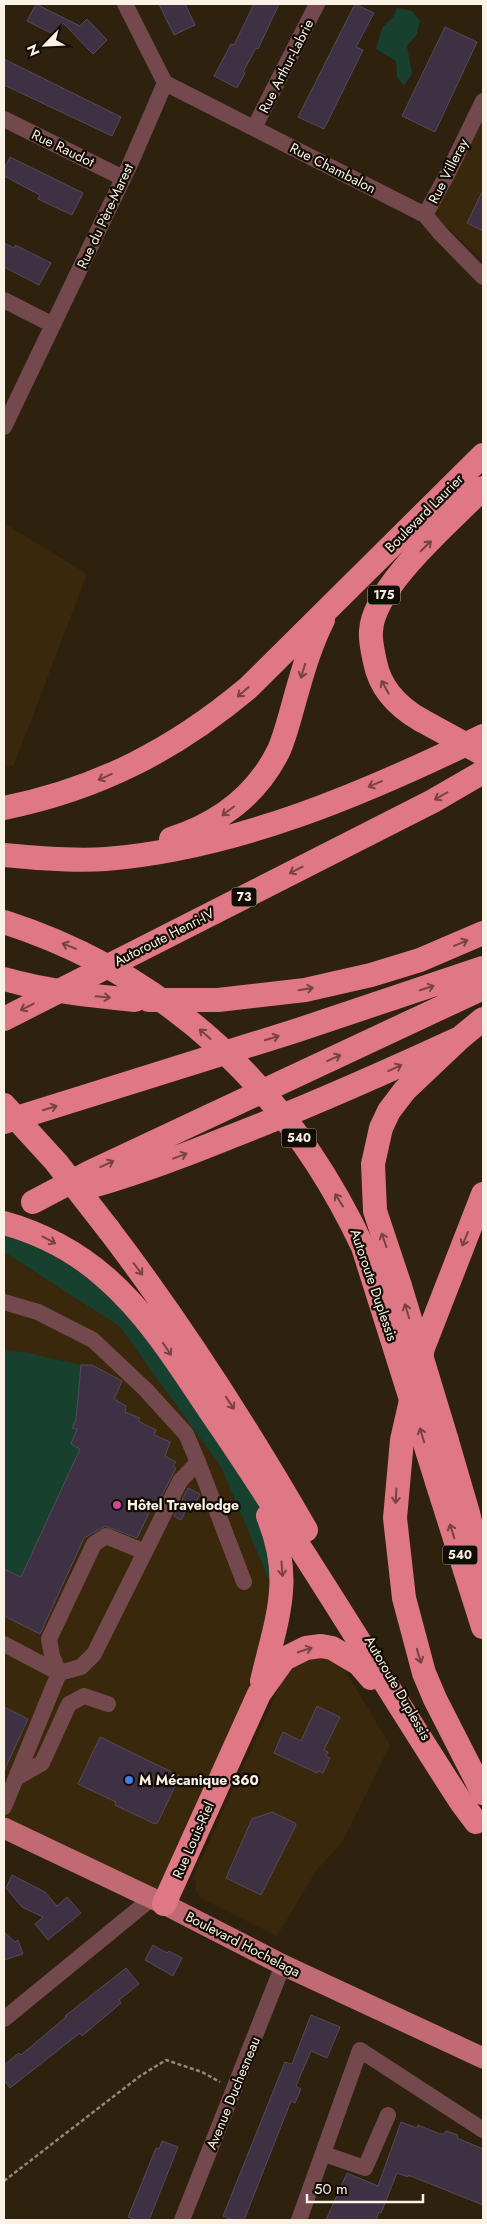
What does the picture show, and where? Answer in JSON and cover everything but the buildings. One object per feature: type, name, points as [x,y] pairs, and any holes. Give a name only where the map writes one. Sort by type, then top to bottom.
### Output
[{"type":"highway","name":"Boulevard Laurier","points":[[365,572],[483,455]]},
{"type":"highway","name":"Boulevard Laurier","points":[[483,488],[410,562],[384,594],[376,611],[371,630],[377,671],[389,694],[408,712],[483,754]]},
{"type":"highway","points":[[4,808],[66,793],[104,777],[145,759],[213,717],[248,688],[365,572]]},
{"type":"highway","points":[[51,857],[156,843],[190,833],[219,818],[244,799],[264,776],[279,748],[312,643],[324,618],[365,572]]},
{"type":"highway","points":[[4,855],[104,859],[166,852],[257,830],[341,798],[483,736]]},
{"type":"highway","name":"Autoroute Henri-IV","points":[[4,1019],[433,801],[483,772]]},
{"type":"highway","name":"Autoroute Duplessis","points":[[4,922],[81,951],[141,986],[193,1024],[219,1046],[268,1098],[310,1153],[346,1210],[363,1247],[483,1627]]},
{"type":"highway","points":[[4,979],[29,986],[82,995],[135,1000],[218,1000],[305,990],[371,975],[420,960],[483,933]]},
{"type":"highway","points":[[4,1122],[304,1028],[483,968]]},
{"type":"highway","points":[[33,1202],[90,1172],[483,988]]},
{"type":"highway","points":[[483,1019],[405,1090],[389,1111],[381,1128],[373,1164],[375,1211],[447,1441],[468,1514],[483,1578]]},
{"type":"highway","points":[[4,1210],[104,1183],[197,1150],[311,1105],[460,1038]]},
{"type":"highway","name":"Autoroute Duplessis","points":[[4,1105],[56,1162],[109,1230],[185,1334],[250,1433],[480,1827]]},
{"type":"highway","points":[[483,1194],[422,1348],[402,1440],[395,1518],[404,1598],[424,1673],[435,1699],[483,1793]]},
{"type":"highway","points":[[4,1222],[33,1232],[66,1250],[105,1277],[152,1326],[242,1458],[460,1802],[480,1827]]},
{"type":"highway","points":[[242,1458],[277,1538],[282,1569],[280,1606],[259,1694]]},
{"type":"highway","points":[[259,1694],[284,1659],[306,1648],[321,1646],[332,1648],[359,1664],[418,1736]]},
{"type":"highway","name":"Rue Louis-Riel","points":[[158,1901],[259,1694]]},
{"type":"main road","name":"Boulevard Hochelaga","points":[[4,1828],[158,1901],[283,1965],[483,2058]]},
{"type":"street","points":[[125,4],[165,83]]},
{"type":"street","name":"Rue Arthur-Labrie","points":[[254,128],[317,4]]},
{"type":"street","name":"Rue Chambalon","points":[[165,83],[425,214],[441,234],[483,277]]},
{"type":"street","name":"Rue du Père-Marest","points":[[4,426],[123,178],[165,83]]},
{"type":"street","name":"Rue Villeray","points":[[425,214],[449,171],[483,100]]},
{"type":"street","name":"Rue Raudot","points":[[4,119],[123,178]]},
{"type":"street","points":[[4,300],[53,325]]},
{"type":"street","points":[[4,1302],[38,1312],[93,1340],[146,1390],[186,1434],[244,1582]]},
{"type":"street","points":[[4,1644],[59,1673],[81,1667],[94,1654],[180,1481],[198,1462]]},
{"type":"street","points":[[4,1807],[59,1673],[52,1656],[49,1639],[94,1544],[106,1536],[145,1552]]},
{"type":"street","points":[[16,1778],[42,1763],[69,1704],[84,1696],[108,1704]]},
{"type":"street","name":"Rue Louis-Riel","points":[[4,2019],[158,1901]]},
{"type":"street","name":"Avenue Duchesneau","points":[[182,2220],[283,1965]]},
{"type":"street","points":[[299,2220],[360,2050],[483,2130]]},
{"type":"street","points":[[324,2154],[365,2168],[388,2114]]},
{"type":"path","points":[[4,2181],[140,2076],[166,2060],[202,2072],[218,2081],[236,2086]]},
{"type":"shaded area","points":[[483,101],[483,261],[447,227],[425,215]]},
{"type":"shaded area","points":[[4,523],[87,574],[14,765],[4,768]]},
{"type":"shaded area","points":[[4,1252],[119,1326],[221,1467],[280,1606],[259,1694],[164,1904],[4,1828]]},
{"type":"shaded area","points":[[311,1657],[338,1659],[390,1745],[343,1841],[316,1871],[277,1936],[199,1897],[193,1878],[286,1672],[292,1666]]},
{"type":"green space","points":[[397,8],[412,11],[420,21],[417,34],[407,46],[412,74],[404,86],[397,77],[396,61],[376,49],[382,28],[393,17]]},
{"type":"green space","points":[[4,1223],[105,1277],[267,1513],[280,1606],[221,1467],[119,1326],[4,1252]]},
{"type":"green space","points":[[4,1351],[23,1352],[81,1365],[77,1412],[80,1413],[72,1428],[77,1429],[71,1444],[80,1449],[21,1577],[4,1571]]},
{"type":"place","name":"Hôtel Travelodge","points":[[117,1505]]},
{"type":"place","name":"M Mécanique 360","points":[[129,1780]]}]
